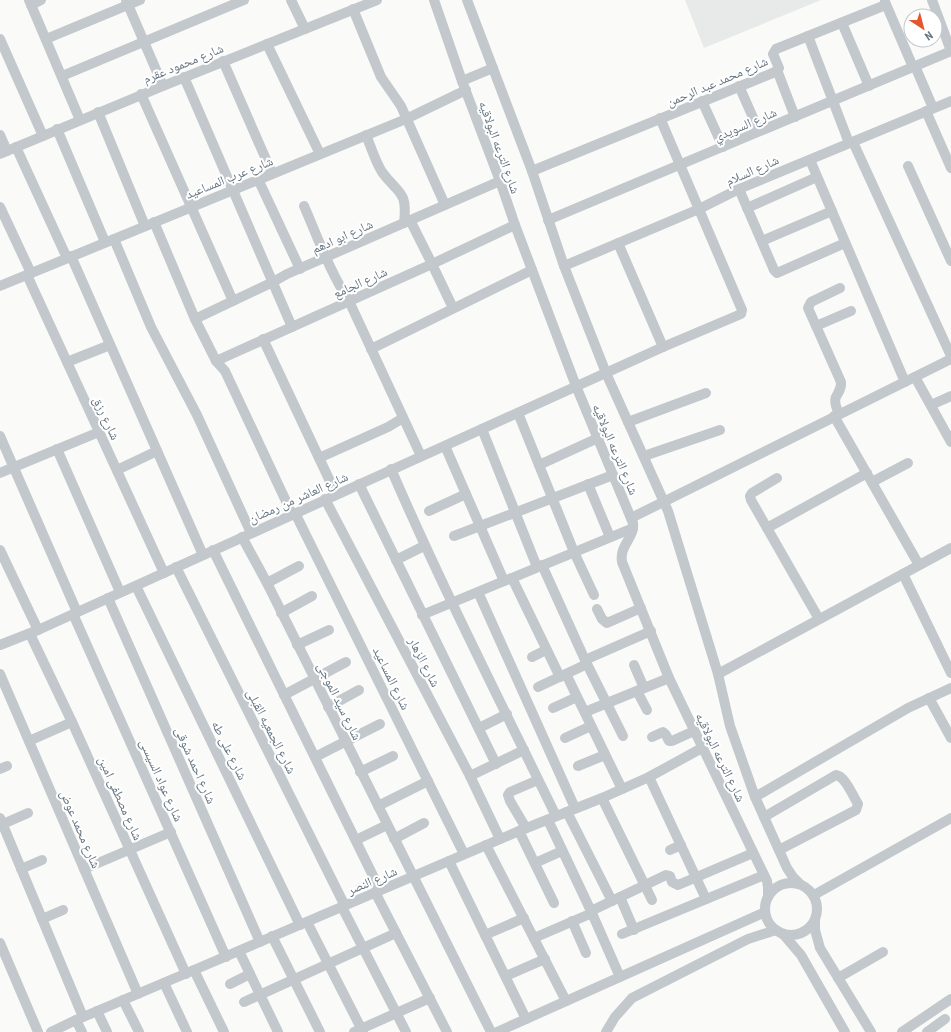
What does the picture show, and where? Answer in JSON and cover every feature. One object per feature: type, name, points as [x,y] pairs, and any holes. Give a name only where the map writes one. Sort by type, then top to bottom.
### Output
[{"type":"street","points":[[41,0],[30,2],[80,120]]},
{"type":"street","points":[[46,39],[127,2],[140,0]]},
{"type":"street","points":[[62,76],[244,0]]},
{"type":"street","points":[[291,0],[305,29]]},
{"type":"street","name":"شارع محمود عقرم","points":[[8,151],[141,94],[377,0]]},
{"type":"street","name":"شارع الترعه البولاقيه","points":[[434,0],[532,270],[576,386],[614,475],[632,523],[632,534],[622,551],[622,562],[669,678],[764,875],[768,887],[768,897]]},
{"type":"street","name":"شارع الترعه البولاقيه","points":[[467,0],[532,171],[564,266],[606,373],[668,510],[718,674],[730,726],[755,796],[789,873],[800,884]]},
{"type":"street","points":[[932,0],[951,52]]},
{"type":"street","points":[[885,1],[914,67],[951,168]]},
{"type":"street","name":"شارع محمد عبد الرحمن","points":[[532,171],[777,70],[778,65],[774,56],[774,51],[883,6],[885,1]]},
{"type":"street","points":[[127,2],[163,86]]},
{"type":"street","points":[[353,9],[381,76],[398,100],[445,205]]},
{"type":"street","points":[[842,23],[869,86]]},
{"type":"street","points":[[422,615],[610,537],[665,503],[951,358],[832,101],[808,36]]},
{"type":"street","points":[[1,44],[43,136]]},
{"type":"street","points":[[267,44],[320,154]]},
{"type":"street","name":"شارع السويدي","points":[[548,220],[951,52]]},
{"type":"street","points":[[223,61],[272,174]]},
{"type":"street","name":"شارع عرب المساعيد","points":[[0,286],[406,119],[493,68]]},
{"type":"street","points":[[777,70],[795,117]]},
{"type":"street","points":[[184,77],[292,327]]},
{"type":"street","points":[[739,86],[759,131]]},
{"type":"street","points":[[141,94],[233,301]]},
{"type":"street","name":"شارع السلام","points":[[564,266],[699,209],[739,189],[951,101]]},
{"type":"street","points":[[702,102],[723,147]]},
{"type":"street","name":"شارع المساعيد","points":[[98,112],[195,319],[216,361],[225,371],[464,854]]},
{"type":"street","points":[[660,118],[699,209]]},
{"type":"street","name":"شارع سيد الموجى","points":[[57,130],[151,327],[197,415],[246,535],[281,613],[491,1032]]},
{"type":"street","points":[[0,135],[69,257],[110,345],[203,555]]},
{"type":"street","points":[[366,135],[383,172],[401,193],[406,209],[407,222],[432,264],[452,308]]},
{"type":"street","points":[[810,160],[905,382]]},
{"type":"street","points":[[908,166],[951,262]]},
{"type":"street","points":[[747,208],[817,177]]},
{"type":"street","points":[[258,179],[300,269]]},
{"type":"street","name":"شارع ابو ادهم","points":[[195,319],[326,257],[500,180]]},
{"type":"street","points":[[739,189],[774,270],[777,273],[845,243]]},
{"type":"street","points":[[304,206],[326,257],[349,301],[421,456]]},
{"type":"street","name":"شارع رزق","points":[[0,207],[67,362],[164,573]]},
{"type":"street","name":"شارع العاشر من رمضان","points":[[0,645],[34,632],[391,469],[742,313],[699,209]]},
{"type":"street","points":[[762,241],[832,211]]},
{"type":"street","name":"شارع الجامع","points":[[216,361],[515,225]]},
{"type":"street","points":[[618,244],[663,347]]},
{"type":"street","points":[[371,349],[532,270]]},
{"type":"street","points":[[840,288],[809,303],[809,311],[841,382],[841,388],[836,395],[835,401],[837,415],[867,473],[919,565]]},
{"type":"street","points":[[816,326],[851,310]]},
{"type":"street","points":[[264,339],[336,494]]},
{"type":"street","points":[[67,362],[110,345]]},
{"type":"street","points":[[915,377],[951,442]]},
{"type":"street","points":[[628,422],[706,393]]},
{"type":"street","points":[[931,406],[951,396]]},
{"type":"street","points":[[518,412],[574,552],[594,595]]},
{"type":"street","points":[[319,458],[388,427],[403,418]]},
{"type":"street","points":[[482,429],[540,566],[623,736]]},
{"type":"street","points":[[644,456],[720,430]]},
{"type":"street","points":[[0,473],[99,432]]},
{"type":"street","name":"شارع عواد السيسى","points":[[0,436],[75,613],[226,956]]},
{"type":"street","points":[[539,465],[598,438]]},
{"type":"street","points":[[444,446],[480,526],[546,650],[577,697],[622,789]]},
{"type":"street","points":[[57,449],[120,592]]},
{"type":"street","points":[[117,470],[157,451]]},
{"type":"street","points":[[872,482],[908,463]]},
{"type":"street","points":[[391,469],[424,546],[538,780],[562,851],[620,977]]},
{"type":"street","points":[[767,528],[867,473]]},
{"type":"street","points":[[454,536],[614,475]]},
{"type":"street","points":[[777,478],[755,490],[750,496],[751,500],[819,619]]},
{"type":"street","points":[[359,484],[496,764]]},
{"type":"street","points":[[588,484],[610,537]]},
{"type":"street","points":[[429,511],[466,494]]},
{"type":"street","name":"شارع الزهار","points":[[326,499],[470,776],[500,839]]},
{"type":"street","points":[[396,560],[424,546]]},
{"type":"street","points":[[718,674],[951,548]]},
{"type":"street","name":"شارع مصطفى امين","points":[[0,550],[72,722],[130,850],[190,972],[224,1032]]},
{"type":"street","points":[[213,550],[356,840],[396,933],[447,1032]]},
{"type":"street","points":[[267,583],[299,566]]},
{"type":"street","name":"شارع الجمعيه القبلى","points":[[176,567],[363,948],[406,1032]]},
{"type":"street","points":[[902,574],[951,674]]},
{"type":"street","name":"شارع على طه","points":[[136,586],[304,923],[328,963],[359,1031]]},
{"type":"street","points":[[478,592],[571,810],[616,899],[634,930]]},
{"type":"street","points":[[281,613],[312,596]]},
{"type":"street","name":"شارع احمد شوقى","points":[[108,598],[260,942]]},
{"type":"street","points":[[597,609],[604,621],[607,623],[641,608]]},
{"type":"street","points":[[297,645],[329,630]]},
{"type":"street","points":[[538,687],[651,631]]},
{"type":"street","points":[[532,657],[546,650]]},
{"type":"street","points":[[284,695],[346,662]]},
{"type":"street","points":[[634,665],[646,710]]},
{"type":"street","name":"شارع محمد عوض","points":[[0,674],[138,994]]},
{"type":"street","points":[[585,712],[669,678]]},
{"type":"street","points":[[755,796],[902,712],[951,688]]},
{"type":"street","points":[[328,707],[359,690]]},
{"type":"street","points":[[553,708],[577,697]]},
{"type":"street","points":[[929,698],[951,738]]},
{"type":"street","points":[[479,728],[507,714]]},
{"type":"street","points":[[29,741],[72,722]]},
{"type":"street","points":[[315,757],[380,724]]},
{"type":"street","points":[[565,738],[591,726]]},
{"type":"street","points":[[652,737],[663,732],[669,741],[672,741],[694,731]]},
{"type":"street","name":"شارع النصر","points":[[51,1032],[79,1018],[97,1012],[522,829],[602,798],[650,777],[702,748]]},
{"type":"street","points":[[470,776],[524,750]]},
{"type":"street","points":[[578,766],[605,755]]},
{"type":"street","points":[[360,772],[393,756]]},
{"type":"street","points":[[764,817],[836,775],[843,778],[858,804],[856,810],[779,850]]},
{"type":"street","points":[[650,777],[706,899]]},
{"type":"street","points":[[538,780],[510,792],[508,795],[535,863],[554,902]]},
{"type":"street","points":[[378,806],[428,781]]},
{"type":"street","points":[[602,798],[652,900]]},
{"type":"street","points":[[28,813],[1,821],[42,919],[79,1018],[82,1032]]},
{"type":"street","points":[[814,895],[951,818]]},
{"type":"street","points":[[394,839],[424,823]]},
{"type":"street","points":[[356,840],[387,825]]},
{"type":"street","points":[[84,869],[171,832]]},
{"type":"street","points":[[486,845],[566,1001]]},
{"type":"street","points":[[670,850],[681,845]]},
{"type":"street","points":[[535,863],[562,851]]},
{"type":"street","points":[[534,938],[572,922],[616,899],[668,875],[674,884],[678,885],[753,853]]},
{"type":"street","points":[[21,869],[42,860]]},
{"type":"street","points":[[449,861],[526,1019]]},
{"type":"street","points":[[622,934],[764,875]]},
{"type":"street","points":[[845,1032],[801,955],[780,932],[771,925],[767,919],[766,904],[768,897],[774,890],[782,885],[791,883],[800,884],[814,895],[818,908],[815,921],[815,930],[820,948],[871,1032]]},
{"type":"street","points":[[42,919],[62,910]]},
{"type":"street","points":[[497,1032],[766,912]]},
{"type":"street","points":[[485,935],[524,918]]},
{"type":"street","points":[[606,1032],[615,1017],[632,998],[748,939],[780,932],[792,935],[801,933],[809,928],[815,921]]},
{"type":"street","points":[[572,922],[586,953]]},
{"type":"street","points":[[244,1002],[396,933]]},
{"type":"street","points":[[272,936],[320,1032]]},
{"type":"street","points":[[0,943],[38,1032]]},
{"type":"street","points":[[239,951],[278,1032]]},
{"type":"street","points":[[838,978],[883,952]]},
{"type":"street","points":[[506,976],[545,959]]},
{"type":"street","points":[[230,984],[250,974]]},
{"type":"street","points":[[164,983],[188,1032]]},
{"type":"street","points":[[359,1031],[430,998]]},
{"type":"street","points":[[902,1032],[951,999]]},
{"type":"street","points":[[123,1000],[139,1032]]},
{"type":"street","points":[[97,1012],[107,1032]]},
{"type":"street","points":[[927,1032],[945,1019]]},
{"type":"shaded area","points":[[685,0],[821,0],[704,48]]}]
